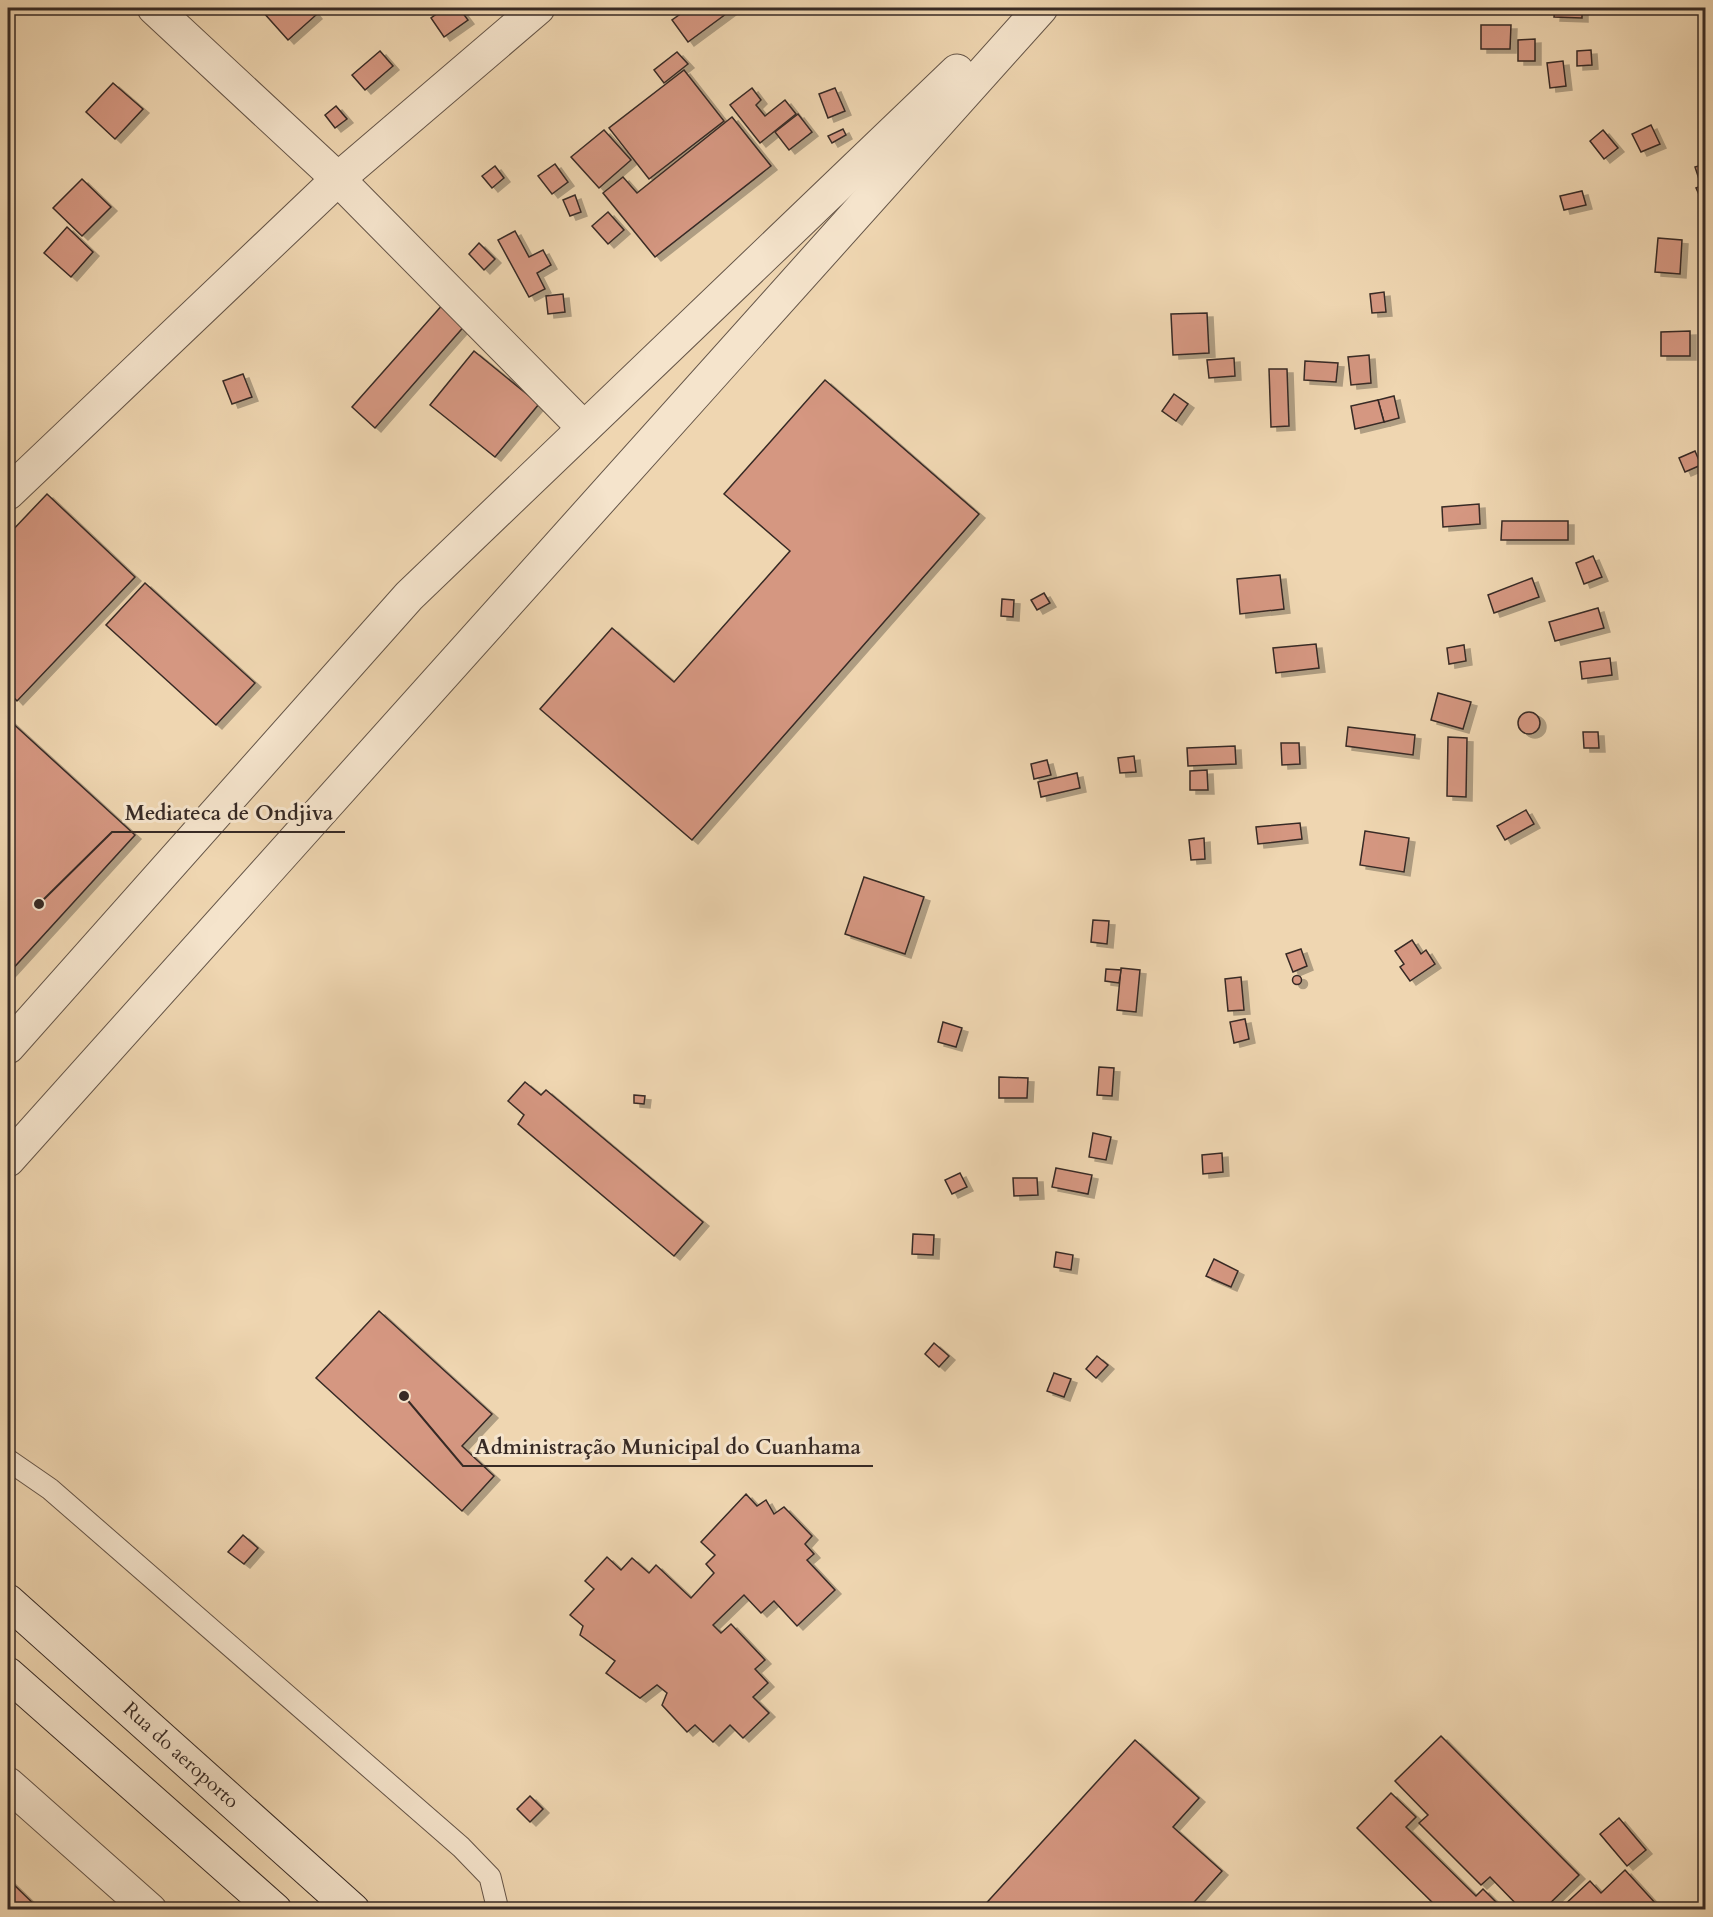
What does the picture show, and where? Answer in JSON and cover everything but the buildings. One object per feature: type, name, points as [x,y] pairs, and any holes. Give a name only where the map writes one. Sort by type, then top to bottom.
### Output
[{"type":"street","points":[[154,8],[338,179],[584,428]]},
{"type":"street","points":[[8,493],[338,179],[538,8]]},
{"type":"street","points":[[8,1047],[409,596],[1024,8]]},
{"type":"street","points":[[8,1160],[1041,8]]},
{"type":"street","name":"Rua do aeroporto","points":[[8,1601],[354,1910]]},
{"type":"street","points":[[8,1674],[274,1910]]},
{"type":"street","points":[[8,1784],[150,1910]]},
{"type":"lane","points":[[8,1460],[50,1488],[461,1846],[490,1877],[498,1910]]},
{"type":"place","name":"Mediateca de Ondjiva","points":[[39,904]]},
{"type":"place","name":"Administração Municipal do Cuanhama","points":[[404,1396]]}]
